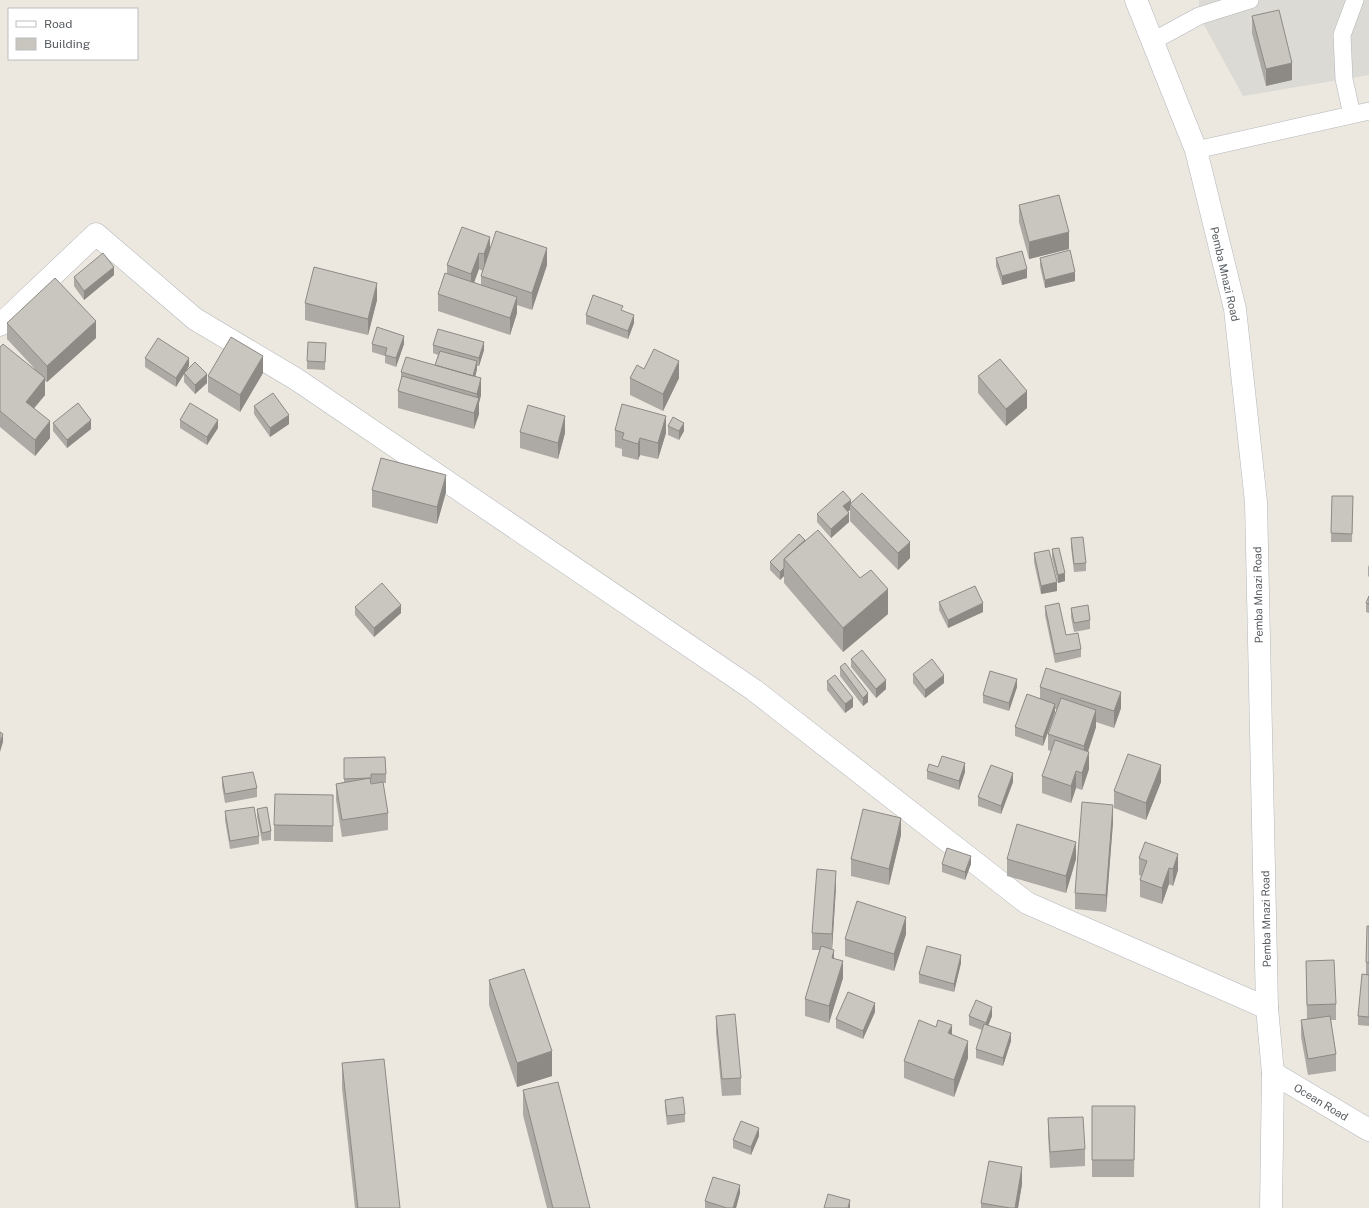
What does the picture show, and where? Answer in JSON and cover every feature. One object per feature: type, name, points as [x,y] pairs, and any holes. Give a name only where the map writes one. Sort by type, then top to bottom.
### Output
[{"type":"street","name":"Pemba Mnazi Road","points":[[1136,0],[1196,150],[1235,309],[1256,502],[1268,1008],[1273,1073],[1272,1208]]},
{"type":"street","points":[[0,325],[96,234],[195,319],[296,379],[754,690],[1027,902],[1268,1008]]},
{"type":"street","name":"Ocean Road","points":[[1273,1073],[1369,1130]]},
{"type":"lane","points":[[1152,41],[1199,16],[1250,0]]},
{"type":"lane","points":[[1352,115],[1344,79],[1342,35],[1355,0]]},
{"type":"lane","points":[[1196,150],[1369,111]]},
{"type":"shaded area","points":[[1199,0],[1369,0],[1369,75],[1243,96],[1199,16]]},
{"type":"building","points":[[1279,10],[1292,63],[1266,69],[1252,16]]},
{"type":"building","points":[[1059,195],[1069,232],[1029,242],[1019,205]]},
{"type":"building","points":[[462,227],[490,237],[484,254],[479,253],[471,274],[447,265]]},
{"type":"building","points":[[496,231],[547,248],[532,293],[481,276]]},
{"type":"building","points":[[1070,250],[1075,272],[1045,280],[1040,258]]},
{"type":"building","points":[[1022,251],[1027,269],[1002,276],[996,258]]},
{"type":"building","points":[[103,253],[114,267],[84,291],[74,277]]},
{"type":"building","points":[[314,267],[377,283],[368,319],[305,303]]},
{"type":"building","points":[[445,273],[517,297],[510,318],[438,294]]},
{"type":"building","points":[[55,278],[96,321],[47,366],[7,323]]},
{"type":"building","points":[[593,295],[623,306],[621,310],[634,315],[628,331],[586,315]]},
{"type":"building","points":[[377,327],[404,336],[396,358],[385,355],[387,348],[372,344]]},
{"type":"building","points":[[438,329],[484,342],[479,358],[433,345]]},
{"type":"building","points":[[231,337],[263,356],[240,395],[208,376]]},
{"type":"building","points":[[158,338],[189,358],[176,378],[145,358]]},
{"type":"building","points":[[308,342],[326,343],[325,362],[307,361]]},
{"type":"building","points":[[3,344],[45,378],[26,402],[50,421],[35,440],[0,411],[0,347]]},
{"type":"building","points":[[654,349],[679,361],[663,394],[630,378],[637,365],[644,369]]},
{"type":"building","points":[[440,351],[477,361],[473,376],[435,365]]},
{"type":"building","points":[[406,357],[481,378],[477,394],[401,372]]},
{"type":"building","points":[[1000,359],[1027,391],[1006,409],[978,376]]},
{"type":"building","points":[[195,362],[207,374],[195,385],[184,373]]},
{"type":"building","points":[[402,376],[479,398],[474,413],[398,391]]},
{"type":"building","points":[[273,393],[289,415],[270,428],[254,406]]},
{"type":"building","points":[[78,403],[91,420],[67,440],[53,423]]},
{"type":"building","points":[[190,403],[218,420],[207,437],[180,420]]},
{"type":"building","points":[[622,404],[666,416],[658,443],[640,438],[638,444],[622,439],[624,433],[615,430]]},
{"type":"building","points":[[528,405],[565,416],[558,443],[520,432]]},
{"type":"building","points":[[673,417],[684,423],[679,431],[668,426]]},
{"type":"building","points":[[381,458],[446,475],[437,507],[372,490]]},
{"type":"building","points":[[843,491],[851,500],[843,506],[849,513],[831,529],[817,514]]},
{"type":"building","points":[[862,493],[910,542],[898,553],[850,504]]},
{"type":"building","points":[[1332,496],[1353,496],[1352,534],[1331,533]]},
{"type":"building","points":[[818,530],[860,578],[871,570],[888,589],[843,628],[784,559]]},
{"type":"building","points":[[799,534],[805,540],[784,559],[784,568],[780,572],[770,562]]},
{"type":"building","points":[[1083,537],[1086,563],[1074,564],[1071,538]]},
{"type":"building","points":[[1059,548],[1065,573],[1058,575],[1052,549]]},
{"type":"building","points":[[1049,550],[1057,582],[1041,586],[1034,553]]},
{"type":"building","points":[[382,583],[401,605],[374,628],[355,607]]},
{"type":"building","points":[[975,586],[983,603],[948,620],[939,602]]},
{"type":"building","points":[[1369,596],[1369,604],[1366,603]]},
{"type":"building","points":[[1059,603],[1066,635],[1078,633],[1081,649],[1055,654],[1045,606]]},
{"type":"building","points":[[1088,605],[1090,620],[1074,623],[1071,608]]},
{"type":"building","points":[[862,650],[886,680],[876,689],[851,659]]},
{"type":"building","points":[[932,659],[944,675],[925,690],[913,674]]},
{"type":"building","points":[[845,663],[868,693],[863,698],[840,667]]},
{"type":"building","points":[[1046,668],[1121,692],[1114,711],[1040,687]]},
{"type":"building","points":[[990,671],[1017,679],[1009,703],[983,695]]},
{"type":"building","points":[[835,675],[853,698],[845,704],[827,681]]},
{"type":"building","points":[[1027,694],[1055,704],[1043,737],[1015,727]]},
{"type":"building","points":[[1061,698],[1096,710],[1084,746],[1048,734]]},
{"type":"building","points":[[0,732],[3,734],[0,743]]},
{"type":"building","points":[[1055,740],[1089,752],[1082,773],[1076,771],[1071,786],[1042,776]]},
{"type":"building","points":[[1128,754],[1161,765],[1146,803],[1114,791]]},
{"type":"building","points":[[942,756],[965,763],[959,781],[927,771],[929,764],[938,767]]},
{"type":"building","points":[[385,757],[386,774],[371,774],[371,779],[344,779],[344,758]]},
{"type":"building","points":[[991,765],[1013,773],[1001,806],[978,797]]},
{"type":"building","points":[[253,772],[257,788],[225,794],[222,777]]},
{"type":"building","points":[[370,778],[371,784],[383,782],[388,813],[342,820],[336,784]]},
{"type":"building","points":[[275,794],[333,795],[333,826],[274,825]]},
{"type":"building","points":[[1082,802],[1113,805],[1106,895],[1075,893]]},
{"type":"building","points":[[254,807],[259,836],[230,841],[225,811]]},
{"type":"building","points":[[267,807],[271,831],[262,833],[257,809]]},
{"type":"building","points":[[863,809],[901,818],[889,869],[851,859]]},
{"type":"building","points":[[1017,824],[1076,842],[1066,876],[1007,859]]},
{"type":"building","points":[[1145,842],[1178,854],[1173,869],[1169,868],[1162,888],[1140,880],[1147,861],[1139,858]]},
{"type":"building","points":[[947,848],[971,856],[965,872],[942,864]]},
{"type":"building","points":[[817,869],[836,871],[832,934],[812,933]]},
{"type":"building","points":[[857,901],[906,917],[894,954],[845,939]]},
{"type":"building","points":[[1367,926],[1369,926],[1369,963],[1366,962]]},
{"type":"building","points":[[821,946],[834,950],[832,958],[843,961],[829,1006],[805,999]]},
{"type":"building","points":[[927,946],[961,955],[954,984],[919,974]]},
{"type":"building","points":[[1334,960],[1336,1004],[1307,1005],[1306,961]]},
{"type":"building","points":[[524,969],[552,1051],[517,1063],[489,980]]},
{"type":"building","points":[[1362,974],[1369,975],[1369,1017],[1358,1016]]},
{"type":"building","points":[[848,992],[875,1003],[863,1031],[836,1019]]},
{"type":"building","points":[[976,1000],[992,1007],[986,1023],[969,1016]]},
{"type":"building","points":[[735,1014],[741,1078],[722,1079],[716,1016]]},
{"type":"building","points":[[1330,1016],[1336,1054],[1308,1059],[1301,1020]]},
{"type":"building","points":[[919,1020],[936,1027],[938,1020],[952,1025],[948,1033],[968,1041],[954,1080],[904,1061]]},
{"type":"building","points":[[984,1024],[1011,1033],[1003,1058],[976,1049]]},
{"type":"building","points":[[384,1059],[400,1208],[358,1208],[342,1063]]},
{"type":"building","points":[[558,1082],[590,1208],[553,1208],[523,1090]]},
{"type":"building","points":[[683,1097],[685,1114],[667,1116],[665,1100]]},
{"type":"building","points":[[1092,1106],[1135,1106],[1134,1160],[1092,1160]]},
{"type":"building","points":[[1083,1117],[1085,1149],[1050,1152],[1048,1118]]},
{"type":"building","points":[[741,1121],[759,1128],[751,1147],[733,1140]]},
{"type":"building","points":[[989,1161],[1022,1167],[1015,1208],[981,1203]]},
{"type":"building","points":[[713,1177],[740,1185],[733,1208],[727,1208],[705,1201]]},
{"type":"building","points":[[828,1194],[850,1200],[848,1208],[824,1208]]}]
